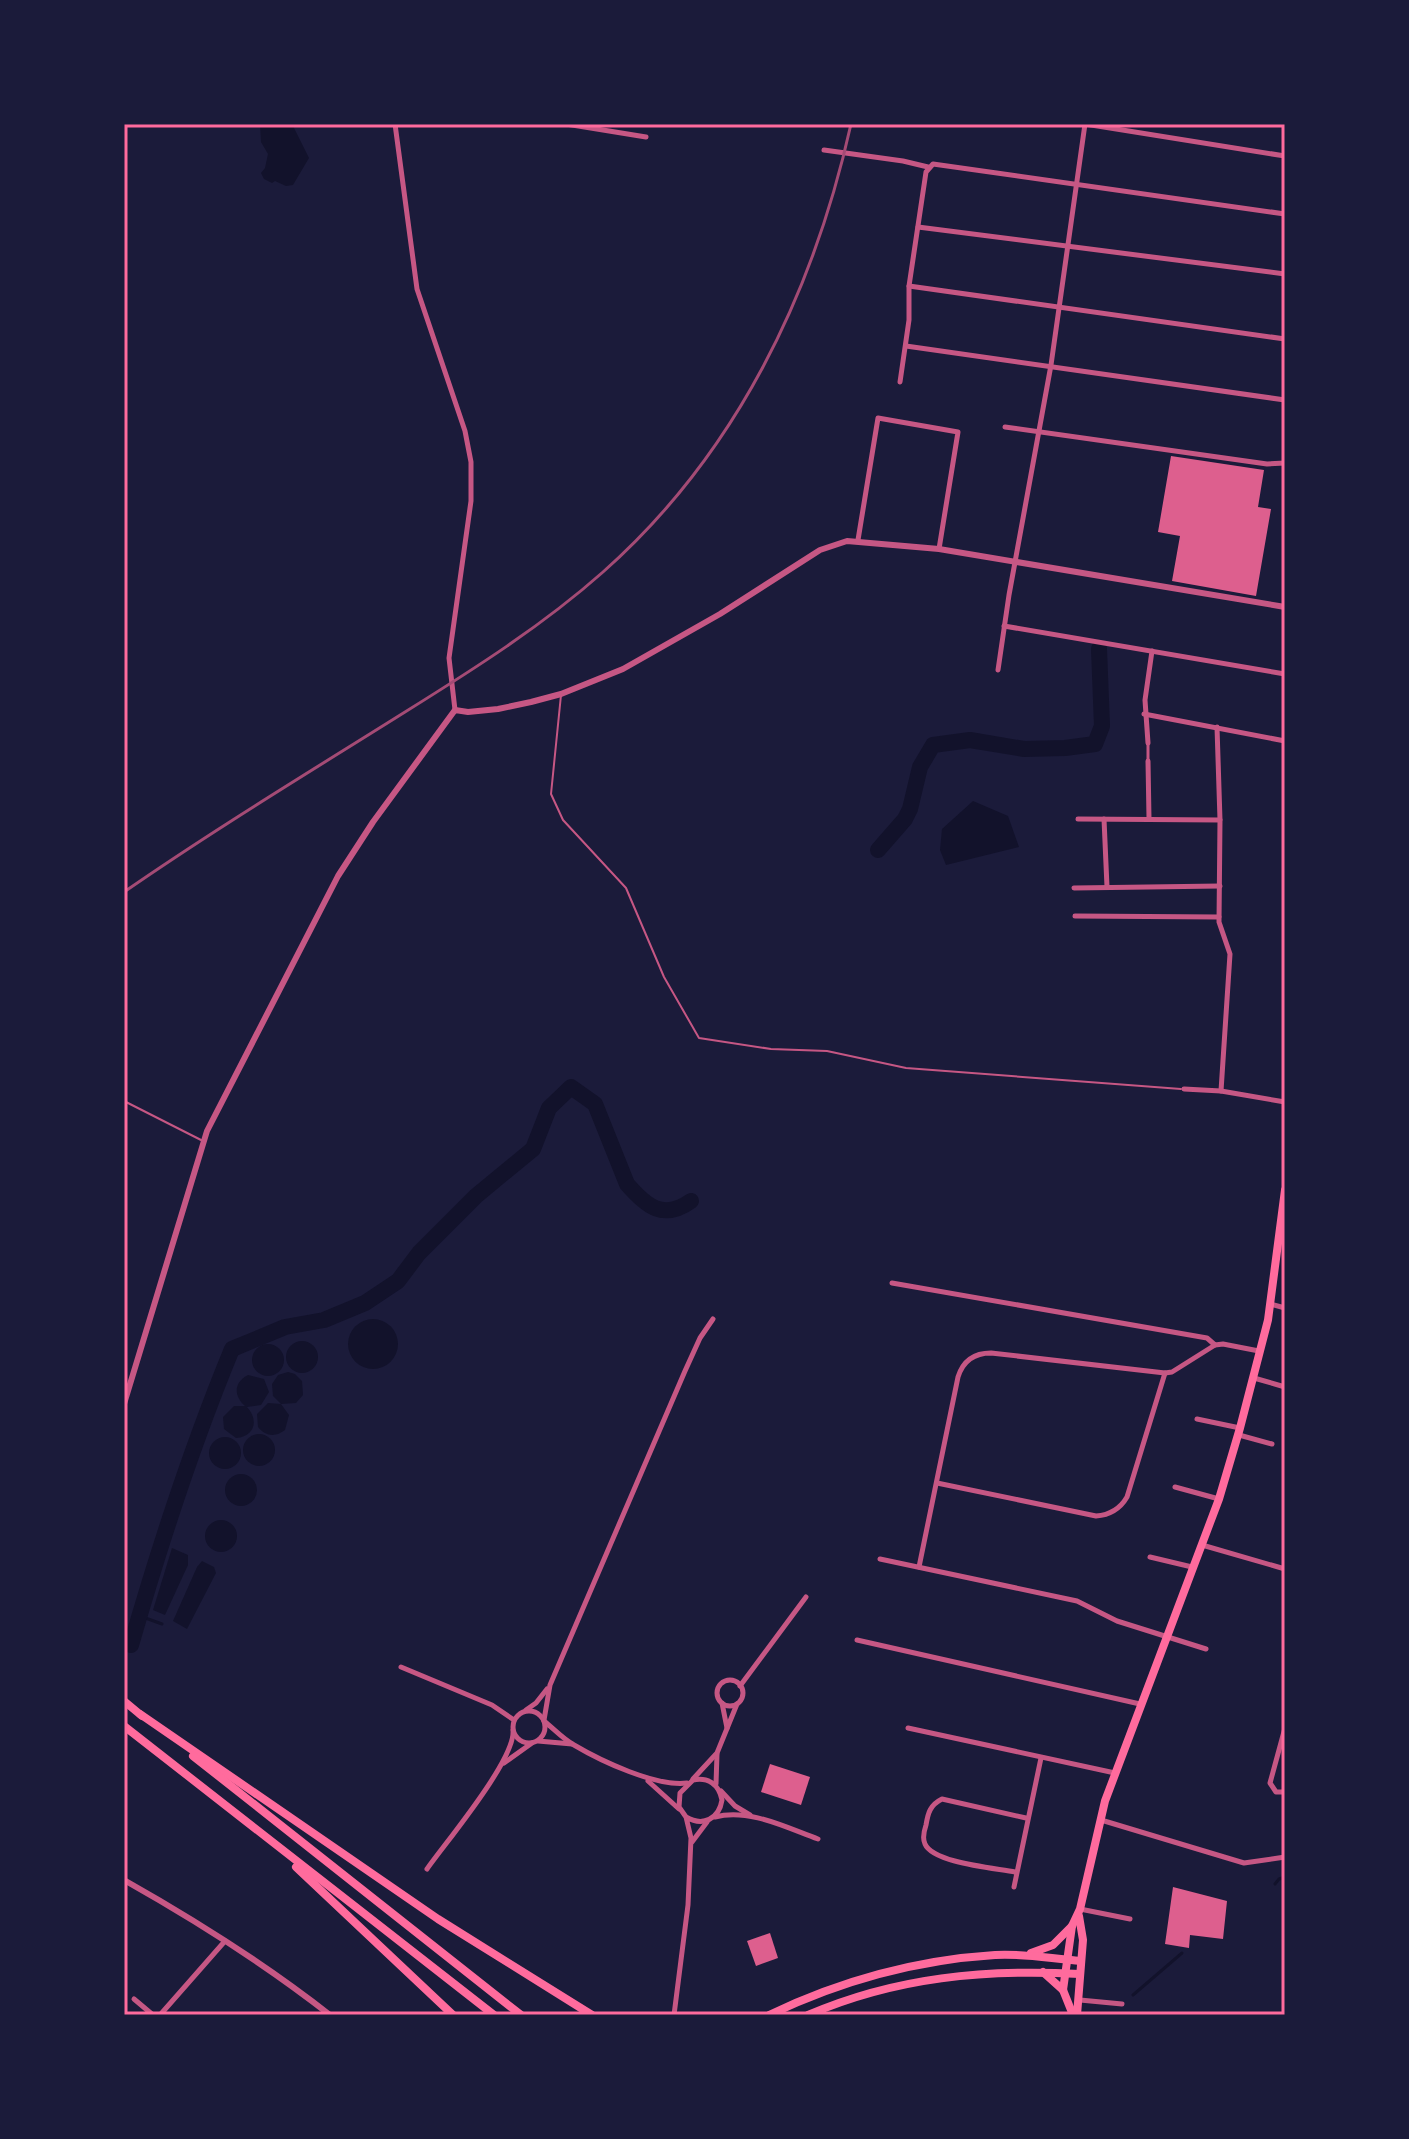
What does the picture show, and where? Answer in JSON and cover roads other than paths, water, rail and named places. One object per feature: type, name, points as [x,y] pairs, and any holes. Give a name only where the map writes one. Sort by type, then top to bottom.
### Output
[{"type":"highway","points":[[1023,1955],[1053,1945],[1072,1926],[1080,1912],[1100,1820],[1115,1773],[1219,1499],[1239,1431],[1254,1378],[1282,1248],[1285,1190]]},
{"type":"highway","points":[[124,1701],[521,2015]]},
{"type":"highway","points":[[140,1714],[438,1919],[592,2015]]},
{"type":"highway","points":[[124,1726],[494,2015]]},
{"type":"highway","points":[[255,1828],[453,2015]]},
{"type":"highway","points":[[1075,2015],[1080,2000],[1083,1940],[1080,1912]]},
{"type":"highway","points":[[1063,1990],[1072,1926]]},
{"type":"highway","points":[[769,2015],[831,1988],[929,1963],[996,1955],[1081,1961]]},
{"type":"highway","points":[[1042,1972],[1063,1990],[1075,2015]]},
{"type":"highway","points":[[808,2015],[867,1992],[908,1982],[984,1973],[1080,1974]]},
{"type":"street","points":[[124,1404],[204,1142],[338,876],[455,707],[449,658],[471,501],[471,462],[465,431],[417,289],[395,124]]},
{"type":"street","points":[[566,124],[646,137]]},
{"type":"street","points":[[998,670],[1051,365],[1085,124],[1285,156]]},
{"type":"street","points":[[824,150],[1285,214]]},
{"type":"street","points":[[900,382],[909,320],[909,286],[929,167]]},
{"type":"street","points":[[918,227],[1285,274]]},
{"type":"street","points":[[909,286],[1285,339]]},
{"type":"street","points":[[906,346],[1285,400]]},
{"type":"street","points":[[858,540],[878,418],[958,432],[939,549]]},
{"type":"street","points":[[1005,427],[1258,463],[1285,463]]},
{"type":"street","points":[[455,707],[468,712],[498,709],[561,694],[623,669],[673,642],[820,550],[858,540],[939,549],[1285,607]]},
{"type":"street","points":[[1004,626],[1285,674]]},
{"type":"street","points":[[1149,818],[1148,743],[1144,714],[1152,651]]},
{"type":"street","points":[[1144,714],[1285,741]]},
{"type":"street","points":[[1217,727],[1219,917],[1230,954],[1221,1091]]},
{"type":"street","points":[[1078,819],[1220,820]]},
{"type":"street","points":[[1104,819],[1107,887]]},
{"type":"street","points":[[1074,888],[1220,886]]},
{"type":"street","points":[[1075,916],[1219,917]]},
{"type":"street","points":[[1184,1089],[1221,1091],[1285,1102]]},
{"type":"street","points":[[892,1283],[1207,1338],[1215,1345]]},
{"type":"street","points":[[1270,1304],[1285,1308]]},
{"type":"street","points":[[501,1766],[545,1730],[550,1685],[690,1360],[713,1319]]},
{"type":"street","points":[[919,1567],[958,1377],[972,1357],[991,1353],[1165,1373],[1172,1372],[1215,1345],[1260,1351]]},
{"type":"street","points":[[937,1483],[1096,1516],[1111,1513],[1127,1497],[1165,1373]]},
{"type":"street","points":[[1254,1378],[1285,1387]]},
{"type":"street","points":[[1197,1419],[1272,1444]]},
{"type":"street","points":[[1175,1487],[1219,1499]]},
{"type":"street","points":[[1201,1545],[1285,1569]]},
{"type":"street","points":[[1150,1557],[1193,1568]]},
{"type":"street","points":[[880,1559],[1077,1601],[1117,1621],[1206,1649]]},
{"type":"street","points":[[740,1686],[806,1597]]},
{"type":"street","points":[[857,1640],[1140,1704]]},
{"type":"street","points":[[401,1667],[492,1705],[514,1720]]},
{"type":"street","points":[[676,2014],[688,1905],[691,1843],[679,1800],[683,1787],[717,1753],[742,1696],[740,1686],[733,1681],[722,1684],[717,1695],[722,1703],[727,1729]]},
{"type":"street","points":[[427,1869],[501,1766],[514,1739],[514,1720],[536,1703],[550,1685]]},
{"type":"street","points":[[722,1703],[730,1706],[737,1704]]},
{"type":"street","points":[[522,1712],[532,1711],[573,1744],[645,1778],[672,1784],[705,1779],[717,1786],[735,1806],[754,1818]]},
{"type":"street","points":[[908,1728],[1115,1773]]},
{"type":"street","points":[[1285,1728],[1270,1783],[1276,1792],[1285,1792]]},
{"type":"street","points":[[513,1730],[518,1739],[573,1744]]},
{"type":"street","points":[[691,1843],[721,1807],[721,1793],[717,1786],[717,1753]]},
{"type":"street","points":[[1014,1887],[1041,1758]]},
{"type":"street","points":[[645,1778],[684,1815],[700,1822],[730,1815],[754,1818],[818,1839]]},
{"type":"street","points":[[1015,1872],[941,1858],[926,1847],[923,1839],[929,1812],[934,1803],[942,1799],[1026,1818]]},
{"type":"street","points":[[1100,1820],[1244,1863],[1285,1857]]},
{"type":"street","points":[[124,1880],[288,1982],[330,2015]]},
{"type":"street","points":[[1080,1912],[1130,1919]]},
{"type":"street","points":[[160,2015],[225,1941]]},
{"type":"street","points":[[134,1999],[153,2015]]},
{"type":"street","points":[[1080,2000],[1122,2004]]},
{"type":"lane","points":[[561,694],[551,794],[554,805],[563,820],[626,888],[664,977],[699,1038],[771,1049],[827,1051],[906,1068],[1184,1089]]},
{"type":"lane","points":[[124,1101],[204,1142]]},
{"type":"waterway","points":[[878,850],[905,819],[920,767],[933,745],[970,740],[1024,749],[1095,744],[1102,726],[1099,649]]},
{"type":"waterway","points":[[131,1645],[177,1496],[232,1349],[285,1327],[324,1320],[365,1303],[398,1281],[419,1253],[476,1196],[533,1149],[549,1108],[571,1087],[595,1104],[627,1184],[641,1199],[663,1210],[672,1210],[691,1201]]},
{"type":"waterway","points":[[140,1616],[162,1624]]},
{"type":"waterway","points":[[1275,1884],[1285,1877]]},
{"type":"waterway","points":[[1133,1995],[1182,1953]]},
{"type":"railway","points":[[124,892],[507,646],[580,592],[650,526],[692,477],[729,424],[762,368],[791,310],[815,250],[851,124]]}]
